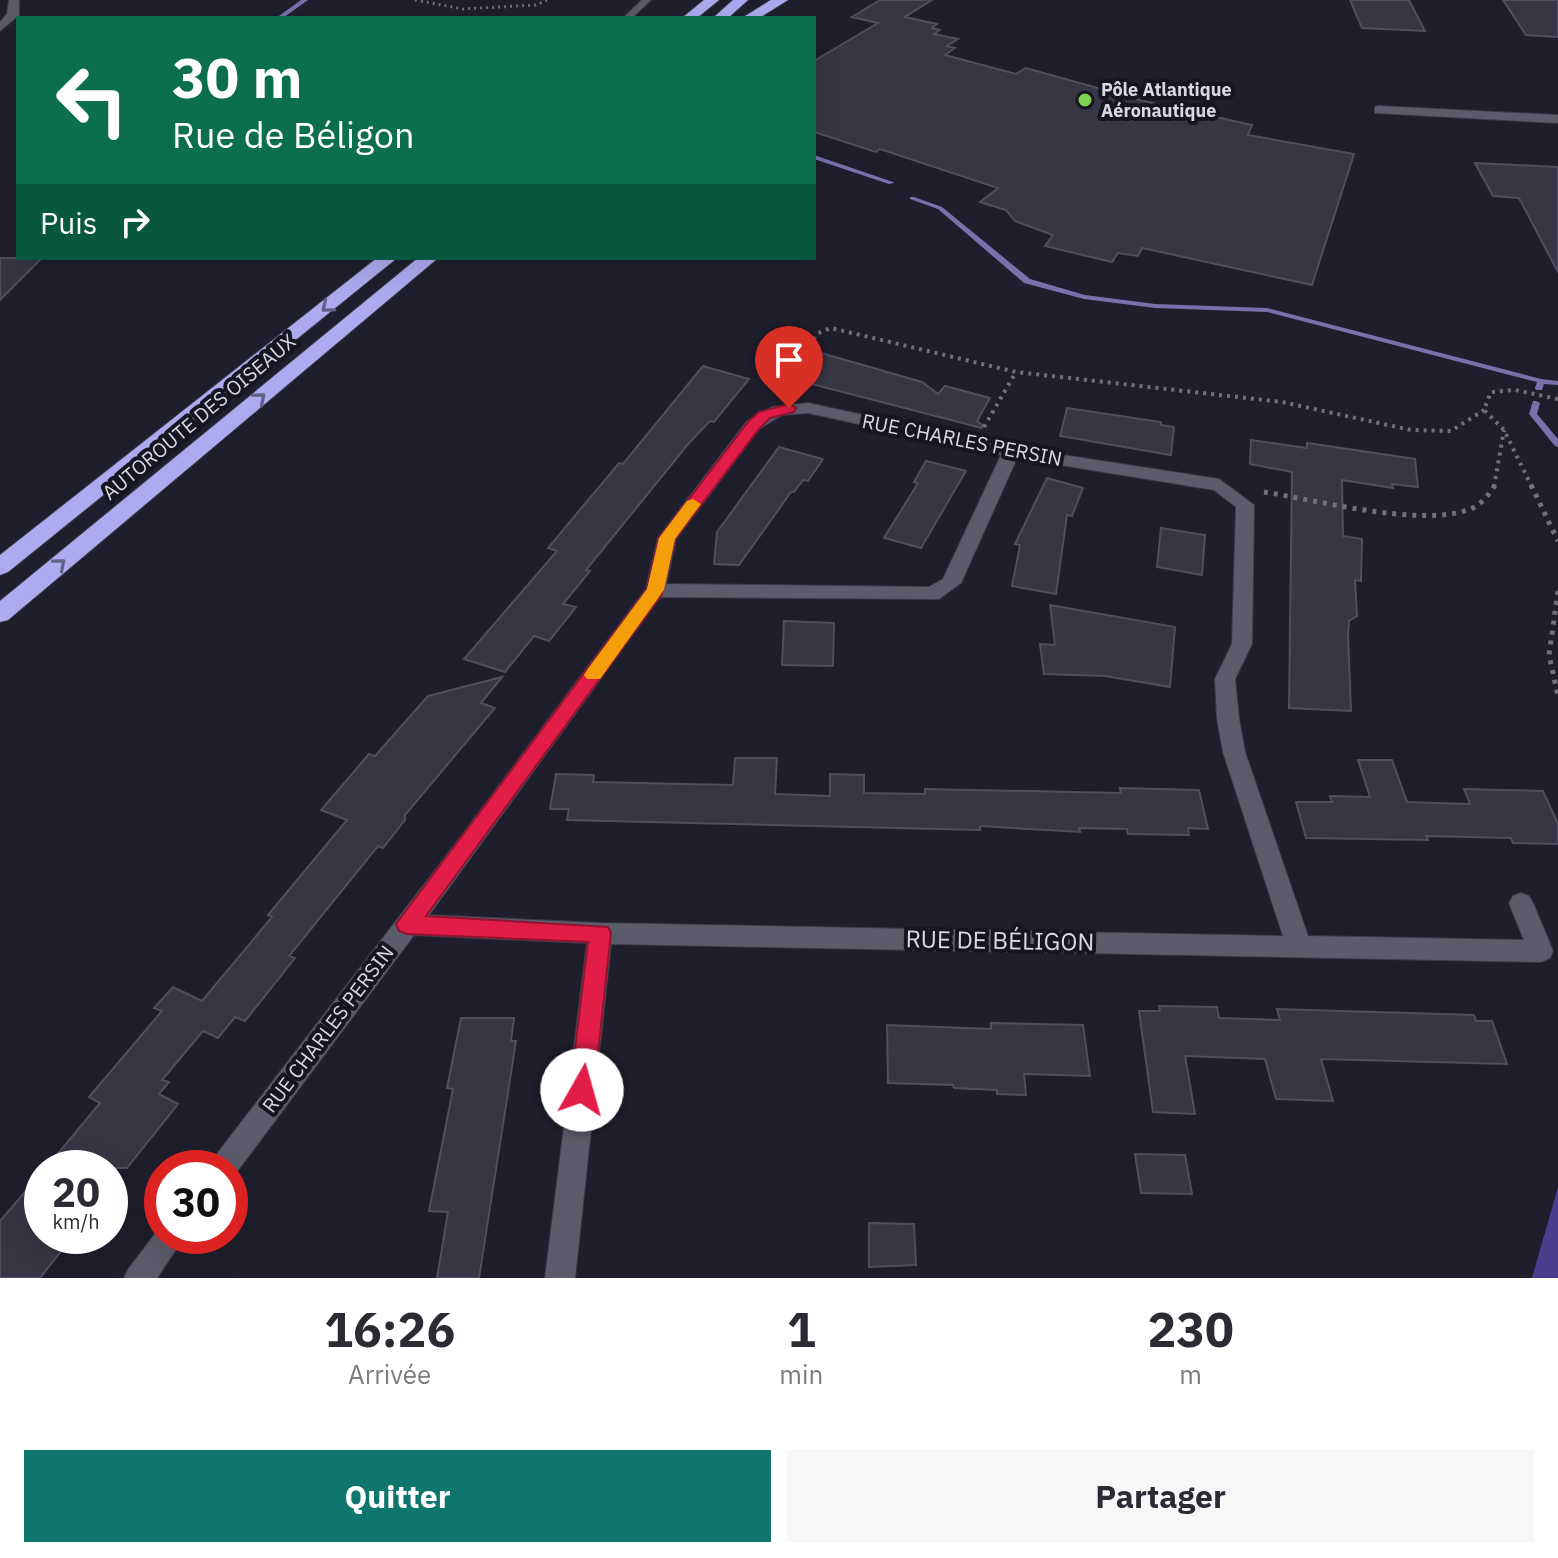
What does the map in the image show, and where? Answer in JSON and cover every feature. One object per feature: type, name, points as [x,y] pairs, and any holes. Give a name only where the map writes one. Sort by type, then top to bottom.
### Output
[{"type":"highway","points":[[692,16],[712,0]]},
{"type":"highway","points":[[722,16],[741,0]]},
{"type":"highway","points":[[753,16],[781,0]]},
{"type":"highway","name":"AUTOROUTE DES OISEAUX","points":[[0,567],[385,260]]},
{"type":"highway","name":"AUTOROUTE DES OISEAUX","points":[[0,614],[427,260]]},
{"type":"street","points":[[0,28],[13,15],[14,0]]},
{"type":"street","points":[[1379,110],[1558,119]]},
{"type":"street","name":"RUE CHARLES PERSIN","points":[[237,1150],[655,590],[667,538],[753,425],[764,415],[808,408],[1011,452],[1219,485]]},
{"type":"street","points":[[655,590],[932,594],[951,583],[1011,452]]},
{"type":"street","points":[[1219,485],[1245,505],[1242,644],[1225,679],[1228,718],[1234,752],[1299,946]]},
{"type":"street","name":"RUE DE BÉLIGON","points":[[407,924],[600,933],[1541,951],[1521,903]]},
{"type":"street","points":[[560,1278],[600,933]]},
{"type":"street","points":[[139,1278],[157,1254]]},
{"type":"lane","points":[[629,16],[647,0]]},
{"type":"path","points":[[415,0],[463,9],[536,5],[547,0]]},
{"type":"path","points":[[775,412],[775,393],[818,333],[831,328],[1016,372],[1282,402],[1411,430],[1451,431],[1484,410],[1491,392],[1515,390],[1558,399]]},
{"type":"path","points":[[974,445],[1016,372]]},
{"type":"path","points":[[1484,410],[1504,430],[1558,541]]},
{"type":"path","points":[[1219,485],[1398,511],[1433,513],[1467,510],[1479,504],[1495,485],[1504,430]]},
{"type":"path","points":[[1558,591],[1547,640],[1551,679],[1558,696]]},
{"type":"shaded area","points":[[1558,1187],[1558,1278],[1532,1278]]},
{"type":"building","points":[[880,0],[932,0],[905,17],[937,24],[932,28],[940,30],[934,34],[958,39],[947,46],[955,48],[945,55],[1016,74],[1026,68],[1148,102],[1252,125],[1248,135],[1354,154],[1312,285],[1142,248],[1138,256],[1118,253],[1112,262],[1045,246],[1053,235],[1015,221],[1006,210],[980,202],[998,188],[880,149],[876,152],[816,133],[816,60],[878,23],[852,17]]},
{"type":"building","points":[[1350,0],[1409,0],[1425,31],[1362,28]]},
{"type":"building","points":[[1503,0],[1558,0],[1558,37],[1526,35]]},
{"type":"building","points":[[1475,163],[1558,167],[1558,272],[1519,198],[1493,196]]},
{"type":"building","points":[[0,258],[40,260],[0,300]]},
{"type":"building","points":[[814,351],[922,382],[938,394],[945,386],[990,398],[977,421],[983,426],[792,379]]},
{"type":"building","points":[[703,366],[749,379],[714,422],[710,421],[689,443],[586,570],[590,571],[563,604],[576,607],[549,641],[534,636],[505,672],[464,659],[557,551],[548,548],[619,463],[623,464]]},
{"type":"building","points":[[1067,408],[1161,422],[1161,425],[1174,427],[1171,455],[1060,436]]},
{"type":"building","points":[[1251,440],[1307,448],[1307,443],[1415,459],[1418,487],[1392,484],[1393,488],[1342,480],[1343,536],[1362,539],[1361,581],[1355,580],[1357,616],[1349,621],[1348,634],[1351,711],[1289,708],[1292,472],[1250,464]]},
{"type":"building","points":[[779,447],[823,459],[808,481],[803,480],[791,492],[739,565],[714,564],[717,532]]},
{"type":"building","points":[[926,461],[966,471],[921,548],[884,538],[918,483],[914,482]]},
{"type":"building","points":[[1047,478],[1083,488],[1072,516],[1067,515],[1056,594],[1012,586],[1020,545],[1015,544]]},
{"type":"building","points":[[1161,528],[1205,535],[1202,575],[1157,567]]},
{"type":"building","points":[[1050,605],[1175,627],[1170,687],[1105,676],[1044,674],[1040,644],[1055,645]]},
{"type":"building","points":[[784,621],[834,623],[833,666],[782,665]]},
{"type":"building","points":[[502,677],[481,703],[495,708],[405,815],[405,820],[383,848],[378,846],[289,956],[295,958],[245,1021],[235,1017],[218,1038],[203,1031],[162,1080],[169,1082],[159,1094],[178,1104],[128,1167],[128,1150],[61,1150],[100,1103],[89,1097],[162,1011],[154,1008],[173,987],[202,1001],[272,917],[268,915],[347,820],[321,810],[369,754],[375,756],[428,696]]},
{"type":"building","points":[[735,758],[777,758],[775,794],[830,796],[830,774],[864,775],[864,793],[925,794],[925,789],[1121,793],[1120,788],[1199,790],[1208,829],[1188,828],[1189,835],[1128,834],[1127,829],[1079,828],[1080,832],[980,826],[980,830],[567,820],[569,809],[550,809],[556,774],[594,775],[593,782],[733,785]]},
{"type":"building","points":[[1358,760],[1392,760],[1407,802],[1470,804],[1464,789],[1543,791],[1558,824],[1558,844],[1513,843],[1511,838],[1306,838],[1296,802],[1332,802],[1330,796],[1370,797]]},
{"type":"building","points":[[1159,1006],[1217,1007],[1219,1018],[1280,1020],[1277,1009],[1474,1015],[1476,1021],[1492,1021],[1507,1064],[1321,1059],[1333,1101],[1276,1099],[1265,1059],[1185,1056],[1195,1114],[1153,1112],[1139,1011],[1160,1011]]},
{"type":"building","points":[[461,1018],[514,1018],[511,1041],[516,1041],[479,1278],[437,1278],[448,1212],[429,1211],[453,1089],[447,1088]]},
{"type":"building","points":[[991,1023],[1083,1025],[1090,1076],[1024,1074],[1026,1095],[997,1094],[997,1090],[954,1088],[953,1085],[888,1083],[887,1025],[991,1029]]},
{"type":"building","points":[[1135,1154],[1185,1155],[1192,1194],[1141,1193]]},
{"type":"building","points":[[24,1193],[24,1254],[59,1254],[40,1278],[0,1278],[0,1221]]},
{"type":"building","points":[[869,1223],[914,1224],[916,1265],[869,1267]]},
{"type":"waterway","points":[[282,16],[305,0]]},
{"type":"waterway","points":[[816,158],[891,183]]},
{"type":"waterway","points":[[912,198],[940,208],[1027,281],[1084,297],[1155,306],[1267,310],[1541,381]]},
{"type":"waterway","points":[[1539,388],[1541,381]]},
{"type":"waterway","points":[[1541,381],[1558,383]]},
{"type":"waterway","points":[[1536,403],[1533,414],[1558,444]]},
{"type":"slow traffic","points":[[593,675],[655,590],[667,538],[693,504]]},
{"type":"place","name":"Pôle Atlantique Aéronautique","points":[[1085,100]]},
{"type":"route","points":[[582,1090],[600,933],[407,924],[655,590],[667,538],[753,425],[764,415],[789,408]]}]
